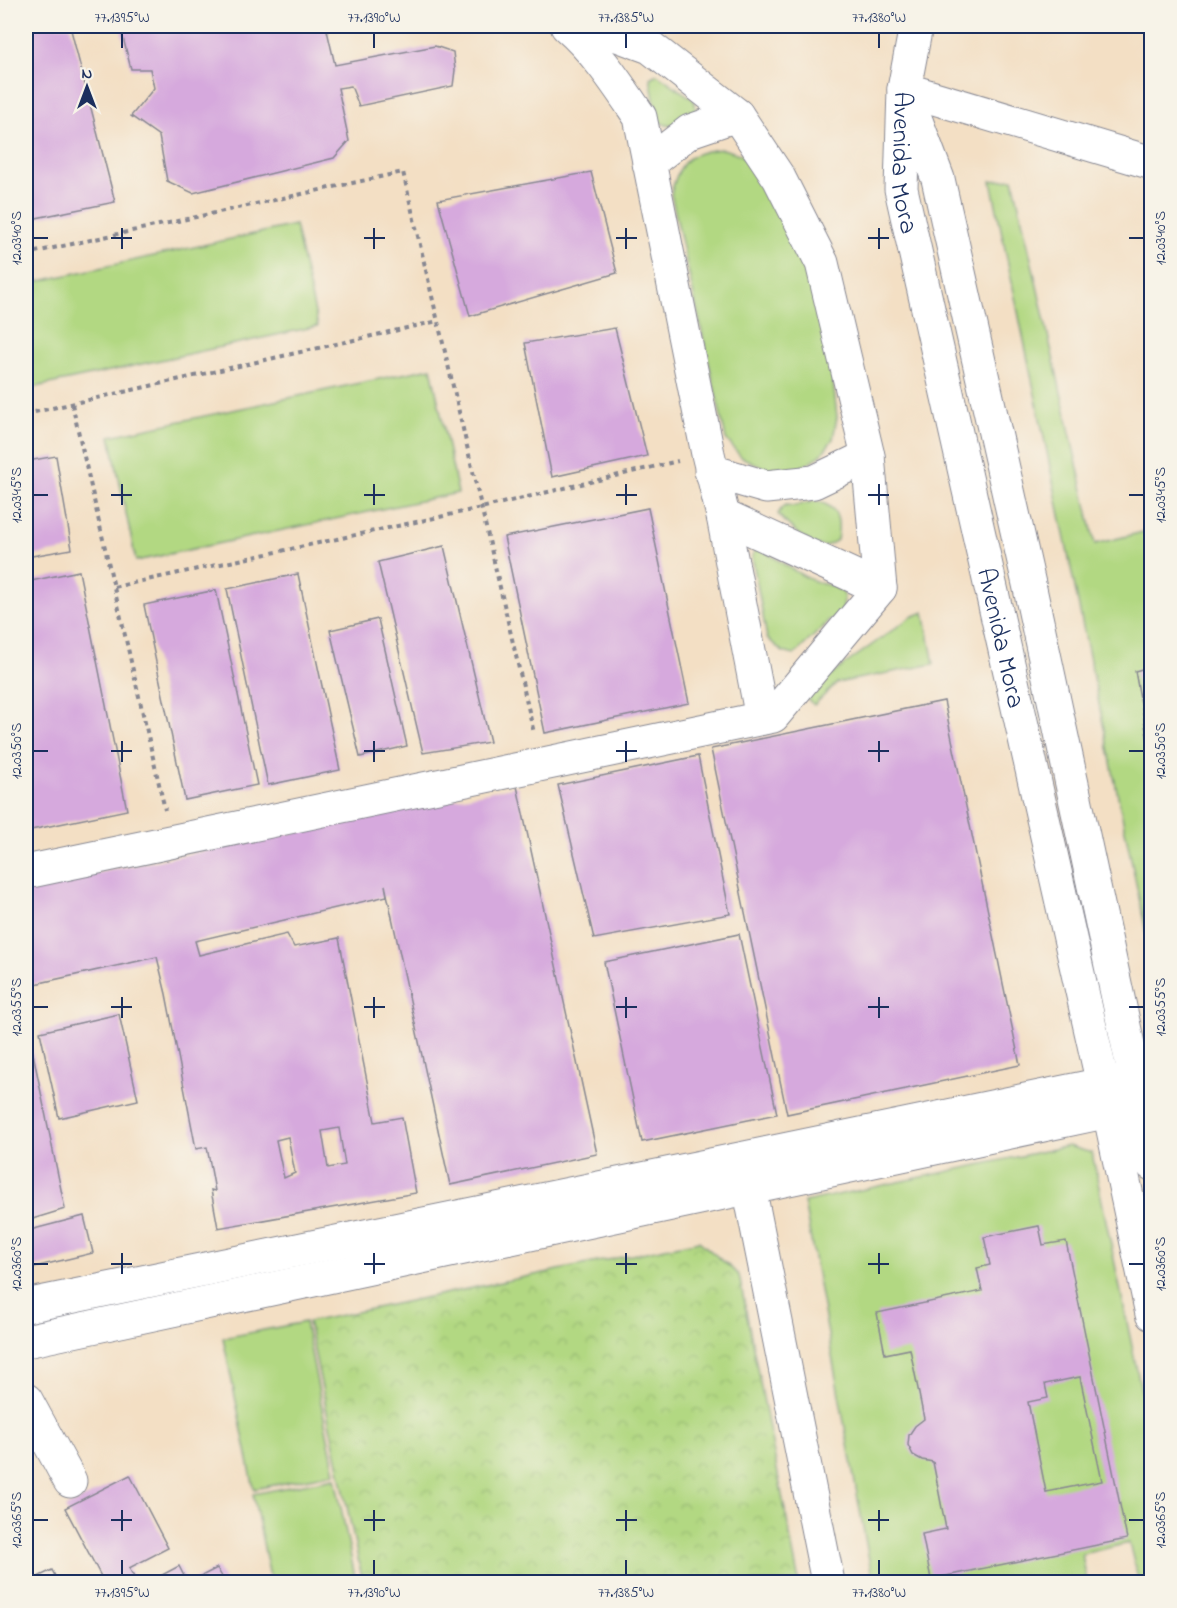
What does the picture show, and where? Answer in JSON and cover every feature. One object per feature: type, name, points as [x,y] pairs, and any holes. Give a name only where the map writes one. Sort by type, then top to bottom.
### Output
[{"type":"lane","points":[[567,26],[584,40],[640,117],[723,516],[762,718]]},
{"type":"lane","points":[[26,872],[773,716],[880,588],[868,456],[822,263],[779,178],[737,115],[650,47],[593,26]]},
{"type":"lane","name":"Avenida Mora","points":[[916,26],[904,89],[901,189],[1152,1164]]},
{"type":"lane","points":[[904,89],[1152,163]]},
{"type":"lane","points":[[649,164],[690,131],[737,115]]},
{"type":"lane","points":[[710,462],[766,486],[814,482],[868,456]]},
{"type":"lane","points":[[723,516],[880,588]]},
{"type":"lane","points":[[26,1341],[749,1187],[1132,1092]]},
{"type":"lane","points":[[26,1306],[1132,1092]]},
{"type":"lane","name":"Avenida Mora","points":[[1132,1092],[1152,1314]]},
{"type":"lane","points":[[749,1187],[828,1582]]},
{"type":"lane","points":[[26,1400],[70,1481]]},
{"type":"path","points":[[26,254],[403,172],[541,765]]},
{"type":"path","points":[[26,414],[438,321]]},
{"type":"path","points":[[72,404],[173,842]]},
{"type":"path","points":[[114,587],[481,507],[710,462]]},
{"type":"green space","points":[[657,74],[694,100],[696,110],[684,122],[668,125],[658,120],[650,78]]},
{"type":"green space","points":[[723,149],[742,155],[790,228],[821,306],[837,417],[833,439],[820,456],[798,469],[775,473],[741,457],[726,439],[671,194],[678,173],[687,160],[702,152]]},
{"type":"green space","points":[[1013,179],[1095,544],[1151,530],[1151,956],[991,181]]},
{"type":"green space","points":[[295,225],[318,326],[26,389],[26,284]]},
{"type":"green space","points":[[431,368],[458,493],[136,561],[110,436]]},
{"type":"green space","points":[[815,501],[833,509],[838,519],[837,540],[825,546],[815,544],[803,537],[778,514],[786,505],[794,506]]},
{"type":"green space","points":[[761,549],[800,574],[819,583],[833,586],[844,594],[843,611],[829,621],[794,655],[783,652],[767,638],[752,556],[755,551]]},
{"type":"green space","points":[[924,612],[934,664],[837,683],[814,705],[805,697],[844,665],[911,617]]},
{"type":"green space","points":[[1068,1146],[1092,1153],[1151,1438],[1151,1582],[1139,1582],[1129,1543],[1082,1554],[1087,1582],[873,1582],[804,1202]]},
{"type":"green space","points":[[699,1241],[739,1275],[799,1582],[363,1582],[308,1322]]},
{"type":"green space","points":[[305,1322],[335,1473],[254,1489],[223,1338]]},
{"type":"green space","points":[[335,1478],[356,1582],[271,1582],[253,1494]]},
{"type":"building","points":[[26,26],[70,26],[115,202],[26,220]]},
{"type":"building","points":[[120,26],[326,26],[335,65],[435,46],[453,52],[455,70],[453,86],[359,106],[351,86],[338,88],[349,141],[334,158],[193,193],[167,181],[159,136],[131,116],[154,88],[150,69],[131,69]]},
{"type":"building","points":[[591,172],[617,273],[470,316],[438,200]]},
{"type":"building","points":[[615,328],[647,456],[552,477],[525,343]]},
{"type":"building","points":[[26,454],[28,461],[56,456],[72,549],[26,557]]},
{"type":"building","points":[[648,508],[689,703],[545,733],[504,537]]},
{"type":"building","points":[[444,546],[490,742],[423,753],[378,562]]},
{"type":"building","points":[[79,571],[127,810],[26,831],[26,582]]},
{"type":"building","points":[[298,574],[340,770],[268,785],[227,589]]},
{"type":"building","points":[[216,590],[257,785],[185,800],[144,605]]},
{"type":"building","points":[[378,619],[407,746],[360,757],[330,630]]},
{"type":"building","points":[[1152,666],[1152,740],[1148,741],[1135,671]]},
{"type":"building","points":[[944,701],[1020,1065],[787,1114],[711,749]]},
{"type":"building","points":[[698,756],[730,914],[594,939],[558,785]]},
{"type":"building","points":[[517,786],[597,1154],[450,1185],[385,885],[387,896],[195,941],[199,955],[287,934],[294,947],[339,938],[375,1122],[402,1117],[416,1193],[218,1228],[211,1190],[215,1191],[207,1147],[196,1149],[157,957],[26,986],[26,888]],"holes":[[[339,1128],[345,1165],[328,1168],[322,1131]],[[288,1137],[295,1173],[284,1178],[276,1140]]]},
{"type":"building","points":[[739,934],[777,1114],[642,1142],[604,962]]},
{"type":"building","points":[[119,1014],[138,1100],[59,1118],[40,1032]]},
{"type":"building","points":[[30,1039],[65,1209],[26,1221],[26,1040]]},
{"type":"building","points":[[84,1216],[93,1253],[26,1269],[26,1231]]},
{"type":"building","points":[[1039,1226],[1043,1245],[1066,1241],[1127,1539],[931,1579],[922,1534],[946,1529],[933,1462],[913,1455],[908,1445],[909,1435],[924,1419],[910,1349],[885,1354],[877,1313],[982,1291],[977,1268],[990,1265],[984,1237]],"holes":[[[1080,1377],[1102,1481],[1046,1492],[1028,1402],[1048,1398],[1045,1384]]]},
{"type":"building","points":[[130,1475],[168,1548],[129,1568],[135,1579],[129,1582],[104,1582],[65,1508]]},
{"type":"building","points":[[179,1566],[187,1582],[149,1582]]},
{"type":"building","points":[[217,1568],[225,1582],[190,1582]]},
{"type":"building","points":[[52,1570],[58,1582],[28,1582]]}]
